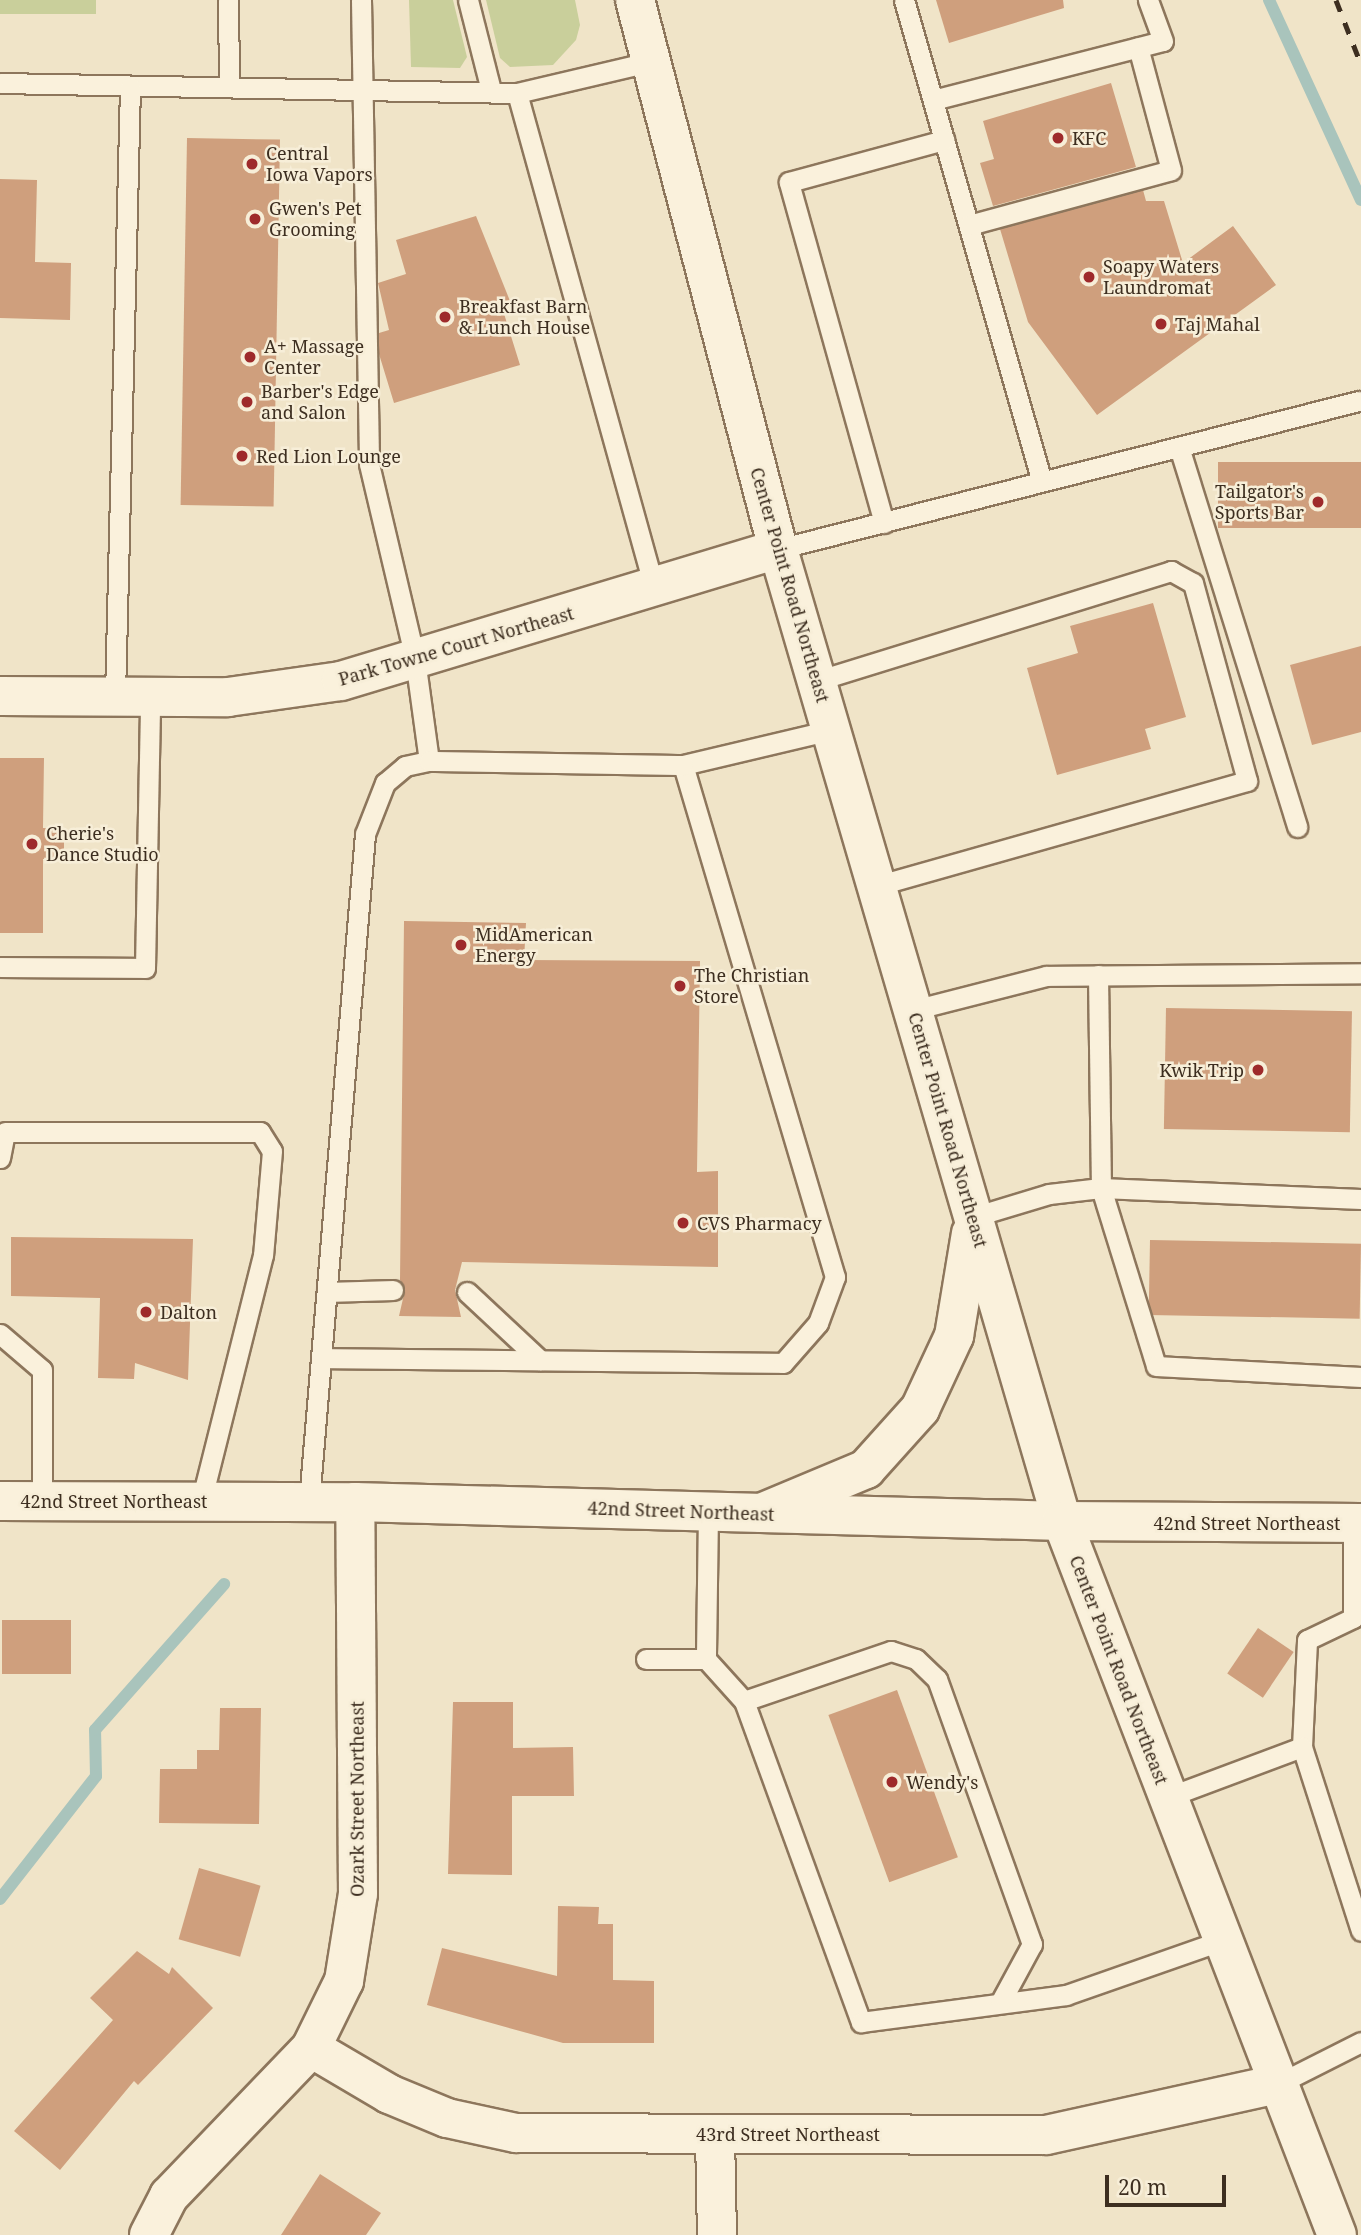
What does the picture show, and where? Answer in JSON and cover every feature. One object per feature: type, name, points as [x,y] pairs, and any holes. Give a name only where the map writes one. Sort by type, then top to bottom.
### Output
[{"type":"street","name":"Center Point Road Northeast","points":[[635,0],[778,550],[1062,1521],[1337,2235]]},
{"type":"street","name":"Park Towne Court Northeast","points":[[0,696],[228,696],[341,681],[778,550]]},
{"type":"street","points":[[761,1513],[866,1469],[920,1409],[954,1336],[973,1217]]},
{"type":"street","name":"42nd Street Northeast","points":[[0,1501],[309,1501],[1062,1521],[1357,1523]]},
{"type":"street","name":"Ozark Street Northeast","points":[[149,2235],[169,2196],[311,2048],[344,1981],[358,1894],[355,1502]]},
{"type":"street","name":"43rd Street Northeast","points":[[311,2048],[389,2094],[447,2118],[505,2131],[1046,2135],[1278,2084]]},
{"type":"street","points":[[715,2134],[717,2235]]},
{"type":"lane","points":[[228,0],[229,86]]},
{"type":"lane","points":[[361,0],[369,464],[415,659],[429,761]]},
{"type":"lane","points":[[468,0],[491,90]]},
{"type":"lane","points":[[904,0],[1042,482]]},
{"type":"lane","points":[[933,100],[1163,40],[1148,0]]},
{"type":"lane","points":[[969,225],[1171,170],[1138,47]]},
{"type":"lane","points":[[0,83],[130,87],[363,87],[517,93],[653,61]]},
{"type":"lane","points":[[0,967],[145,968],[132,696],[130,87]]},
{"type":"lane","points":[[517,93],[654,587]]},
{"type":"lane","points":[[884,523],[789,182],[944,139]]},
{"type":"lane","points":[[778,550],[1358,401]]},
{"type":"lane","points":[[1179,447],[1297,827]]},
{"type":"lane","points":[[816,681],[1171,571],[1193,583],[1247,781],[876,886]]},
{"type":"lane","points":[[309,1501],[365,834],[384,783],[405,766],[429,761],[683,765],[831,730]]},
{"type":"lane","points":[[321,1358],[783,1363],[818,1322],[835,1277],[683,765]]},
{"type":"lane","points":[[912,1010],[1046,976],[1361,973]]},
{"type":"lane","points":[[1098,975],[1101,1188],[1156,1366],[1361,1377]]},
{"type":"lane","points":[[0,1158],[2,1131],[260,1132],[272,1151],[263,1255],[201,1501]]},
{"type":"lane","points":[[973,1217],[1049,1195],[1101,1188],[1361,1199]]},
{"type":"lane","points":[[327,1292],[393,1290]]},
{"type":"lane","points":[[467,1293],[540,1360]]},
{"type":"lane","points":[[0,1334],[42,1370],[42,1501]]},
{"type":"lane","points":[[708,1512],[706,1659],[744,1701],[861,2022],[1066,1996],[1223,1940]]},
{"type":"lane","points":[[1357,1523],[1353,1618],[1307,1640],[1302,1747],[1361,1931]]},
{"type":"lane","points":[[744,1701],[891,1651],[916,1659],[937,1679],[1032,1944],[1000,2003]]},
{"type":"lane","points":[[646,1660],[706,1659]]},
{"type":"lane","points":[[1168,1797],[1302,1747]]},
{"type":"lane","points":[[1278,2084],[1361,2042]]},
{"type":"green space","points":[[0,0],[96,0],[96,14],[0,14]]},
{"type":"green space","points":[[409,0],[453,0],[467,57],[460,68],[411,67]]},
{"type":"green space","points":[[486,0],[575,0],[580,25],[576,40],[553,65],[510,67],[500,58]]},
{"type":"building","points":[[936,0],[1063,0],[1064,8],[949,43]]},
{"type":"building","name":"KFC","points":[[1111,83],[1136,167],[993,206],[980,163],[994,159],[983,121]]},
{"type":"building","points":[[187,138],[280,140],[274,507],[181,505]]},
{"type":"building","points":[[0,179],[37,180],[35,262],[71,263],[70,320],[0,318]]},
{"type":"building","points":[[1143,190],[1146,201],[1164,201],[1183,263],[1233,226],[1276,285],[1097,415],[1028,322],[1000,229]]},
{"type":"building","name":"Breakfast Barn & Lunch House","points":[[476,216],[510,301],[501,304],[520,365],[394,403],[379,354],[379,333],[389,330],[378,283],[406,274],[396,240]]},
{"type":"building","points":[[1218,462],[1361,462],[1361,528],[1218,528]]},
{"type":"building","points":[[1153,603],[1186,717],[1145,729],[1151,749],[1057,775],[1027,668],[1078,653],[1070,626]]},
{"type":"building","points":[[1361,646],[1361,732],[1312,745],[1290,665]]},
{"type":"building","name":"Cherie's Dance Studio","points":[[0,758],[44,758],[43,828],[64,829],[64,860],[43,859],[43,933],[0,933]]},
{"type":"building","points":[[404,921],[526,923],[524,960],[700,961],[697,1172],[718,1171],[718,1267],[462,1262],[455,1290],[461,1317],[399,1316],[405,1290],[400,1280]]},
{"type":"building","name":"Kwik Trip","points":[[1166,1008],[1352,1011],[1350,1132],[1164,1129]]},
{"type":"building","name":"Dalton","points":[[11,1237],[193,1239],[188,1380],[135,1363],[134,1379],[98,1378],[100,1298],[11,1296]]},
{"type":"building","points":[[1150,1240],[1361,1244],[1360,1319],[1149,1315]]},
{"type":"building","points":[[2,1620],[71,1620],[71,1674],[2,1674]]},
{"type":"building","points":[[1258,1628],[1294,1652],[1263,1698],[1227,1674]]},
{"type":"building","name":"Wendy's","points":[[897,1690],[958,1857],[889,1882],[828,1715]]},
{"type":"building","points":[[453,1702],[513,1702],[513,1748],[573,1747],[574,1796],[512,1796],[512,1875],[448,1874]]},
{"type":"building","points":[[220,1708],[261,1708],[259,1824],[159,1823],[160,1769],[197,1769],[197,1750],[219,1750]]},
{"type":"building","points":[[199,1868],[261,1886],[240,1957],[179,1939]]},
{"type":"building","points":[[558,1906],[599,1907],[598,1924],[613,1924],[613,1980],[654,1981],[654,2043],[563,2043],[427,2005],[442,1948],[557,1976]]},
{"type":"building","points":[[137,1951],[169,1974],[172,1967],[213,2008],[138,2085],[134,2081],[60,2170],[14,2131],[113,2020],[90,1998]]},
{"type":"building","points":[[320,2174],[381,2213],[366,2235],[281,2235]]},
{"type":"waterway","points":[[1269,0],[1361,200]]},
{"type":"waterway","points":[[0,1899],[96,1776],[95,1730],[224,1584]]},
{"type":"railway","points":[[1336,0],[1361,64]]},
{"type":"place","name":"KFC","points":[[1058,138]]},
{"type":"place","name":"Central Iowa Vapors","points":[[252,164]]},
{"type":"place","name":"Gwen's Pet Grooming","points":[[255,219]]},
{"type":"place","name":"Soapy Waters Laundromat","points":[[1089,277]]},
{"type":"place","name":"Breakfast Barn & Lunch House","points":[[445,317]]},
{"type":"place","name":"Taj Mahal","points":[[1161,324]]},
{"type":"place","name":"A+ Massage Center","points":[[250,357]]},
{"type":"place","name":"Barber's Edge and Salon","points":[[247,402]]},
{"type":"place","name":"Red Lion Lounge","points":[[242,456]]},
{"type":"place","name":"Tailgator's Sports Bar","points":[[1318,502]]},
{"type":"place","name":"Cherie's Dance Studio","points":[[32,844]]},
{"type":"place","name":"MidAmerican Energy","points":[[461,945]]},
{"type":"place","name":"The Christian Store","points":[[680,986]]},
{"type":"place","name":"Kwik Trip","points":[[1258,1070]]},
{"type":"place","name":"CVS Pharmacy","points":[[683,1223]]},
{"type":"place","name":"Dalton","points":[[146,1312]]},
{"type":"place","name":"Wendy's","points":[[892,1782]]}]
